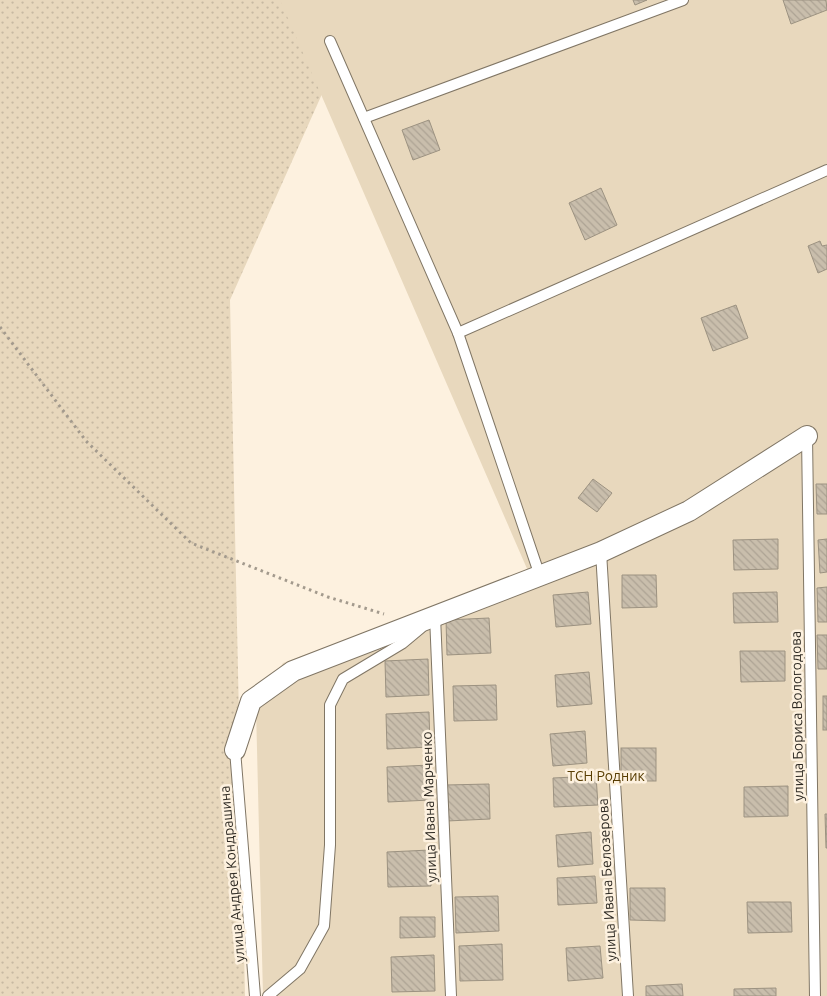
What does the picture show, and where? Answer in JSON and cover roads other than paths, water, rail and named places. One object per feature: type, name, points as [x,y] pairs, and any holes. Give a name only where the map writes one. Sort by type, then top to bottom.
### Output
[{"type":"street","points":[[235,750],[251,701],[293,671],[601,552],[689,511],[807,436]]},
{"type":"lane","points":[[364,118],[683,0]]},
{"type":"lane","points":[[330,41],[458,333],[540,576]]},
{"type":"lane","points":[[458,333],[827,170]]},
{"type":"lane","name":"улица Бориса Вологодова","points":[[807,436],[814,996]]},
{"type":"lane","name":"улица Ивана Белозерова","points":[[601,552],[628,996]]},
{"type":"lane","points":[[268,996],[300,969],[324,926],[330,845],[330,705],[343,679],[403,643],[435,616]]},
{"type":"lane","name":"улица Ивана Марченко","points":[[435,616],[451,996]]},
{"type":"lane","name":"улица Андрея Кондрашина","points":[[235,750],[255,996]]},
{"type":"park label","name":"ТСН Родник","points":[[606,776]]}]
